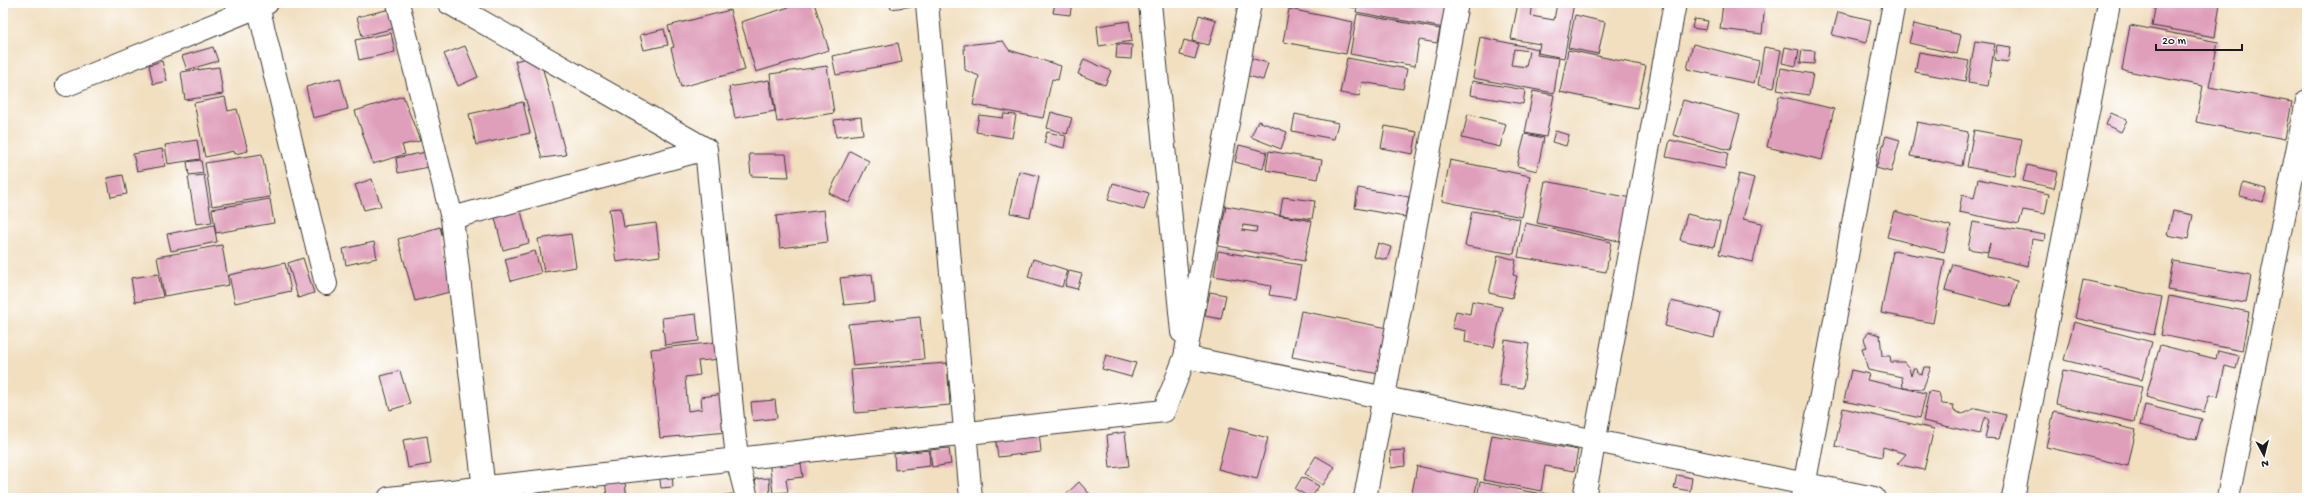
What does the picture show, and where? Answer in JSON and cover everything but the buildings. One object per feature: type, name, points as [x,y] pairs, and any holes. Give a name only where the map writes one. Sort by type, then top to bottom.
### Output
[{"type":"street","points":[[398,3],[452,218],[484,493]]},
{"type":"street","points":[[449,3],[706,149]]},
{"type":"street","points":[[927,3],[971,498]]},
{"type":"street","points":[[1150,3],[1185,357]]},
{"type":"street","points":[[389,498],[484,493],[737,458],[1164,411],[1185,357],[1250,3]]},
{"type":"street","points":[[1365,498],[1457,3]]},
{"type":"street","points":[[1584,498],[1675,3]]},
{"type":"street","points":[[1803,491],[1894,3]]},
{"type":"street","points":[[2013,498],[2109,3]]},
{"type":"street","points":[[67,85],[262,4],[326,284]]},
{"type":"street","points":[[2228,498],[2307,101]]},
{"type":"street","points":[[452,218],[706,149]]},
{"type":"street","points":[[706,149],[737,458],[747,498]]},
{"type":"street","points":[[1185,357],[1594,441],[1803,491],[1874,498]]}]
